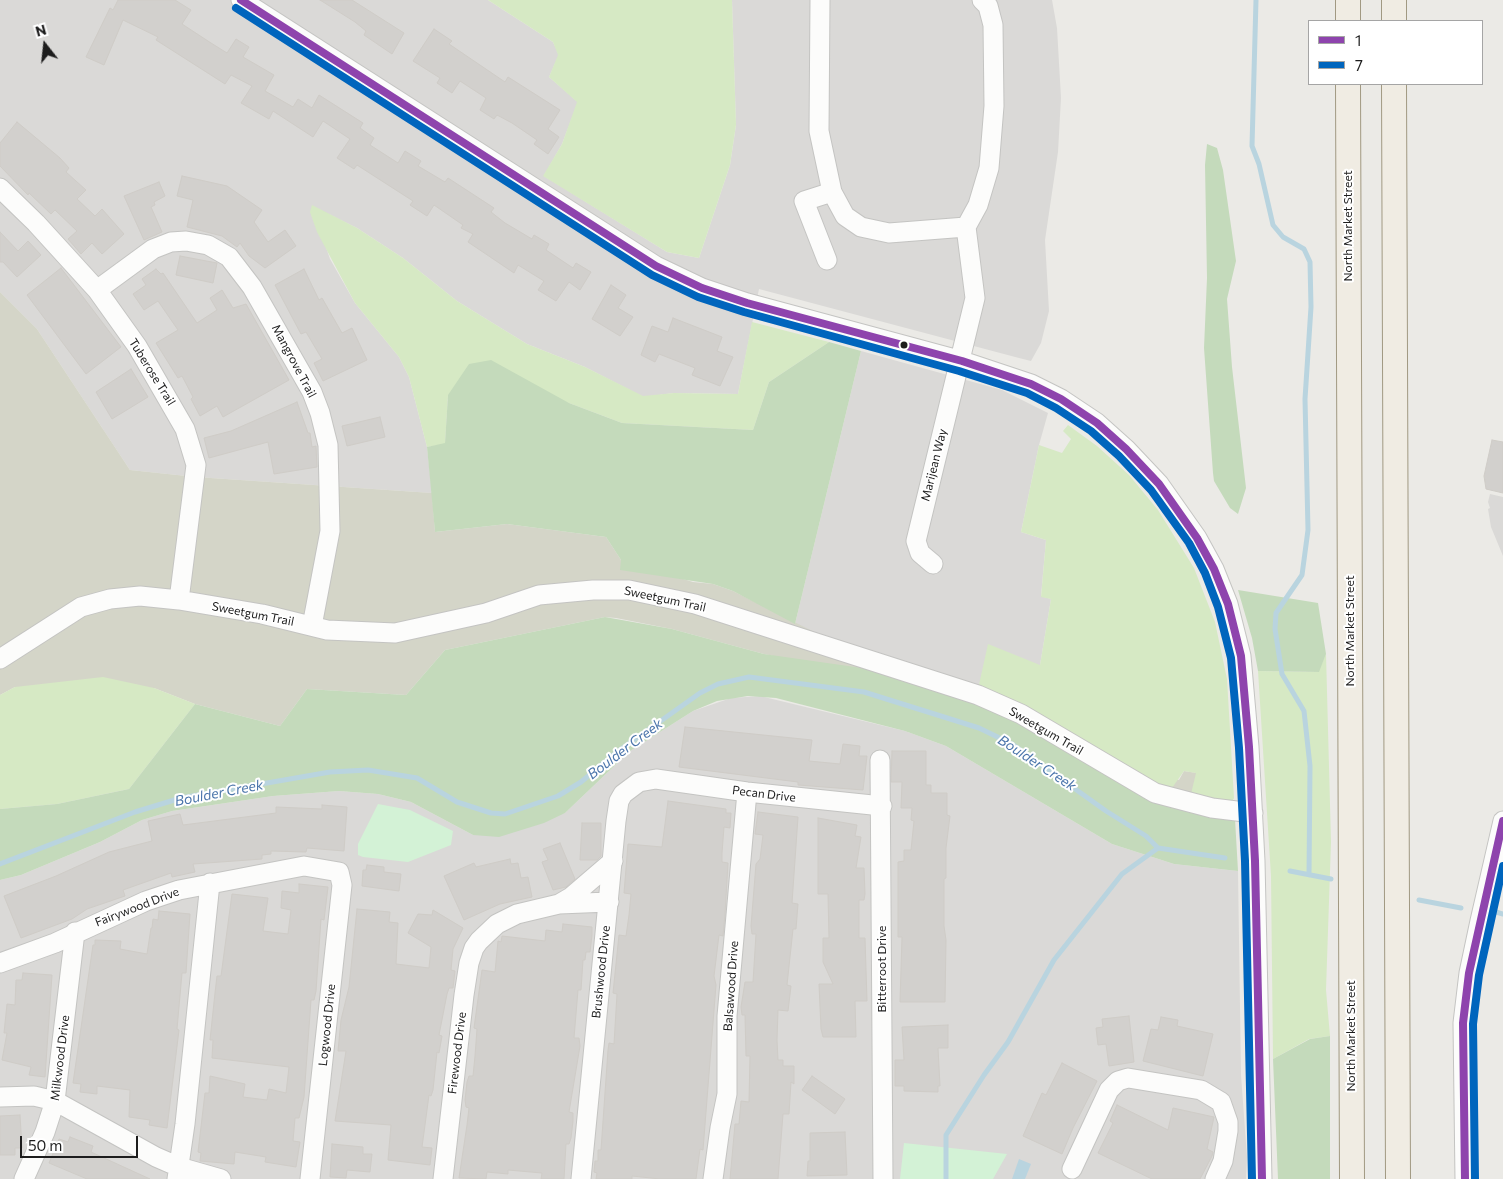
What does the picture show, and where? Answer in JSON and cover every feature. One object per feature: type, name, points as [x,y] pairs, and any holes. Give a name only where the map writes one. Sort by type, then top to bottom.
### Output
[{"type":"main road","points":[[1348,0],[1348,20]]},
{"type":"main road","points":[[1394,0],[1394,20]]},
{"type":"main road","name":"North Market Street","points":[[1348,85],[1352,1179]]},
{"type":"main road","points":[[1394,85],[1398,1179]]},
{"type":"street","points":[[241,0],[656,266],[702,288],[747,303],[1006,374],[1061,399],[1114,437],[1170,498],[1214,569],[1228,604],[1236,634],[1245,691],[1253,812],[1262,1179]]},
{"type":"street","points":[[820,0],[819,132],[832,192],[844,216],[861,227],[889,233],[966,227],[978,205],[989,168],[994,106],[993,25],[988,6],[982,0]]},
{"type":"street","name":"Tuberose Trail","points":[[0,188],[97,290],[155,376],[177,414],[192,446],[196,465],[179,600]]},
{"type":"street","points":[[827,260],[804,201],[832,192]]},
{"type":"street","name":"Marijean Way","points":[[933,564],[920,553],[916,541],[975,298],[966,227]]},
{"type":"street","name":"Mangrove Trail","points":[[97,290],[153,249],[172,242],[186,241],[208,246],[230,257],[252,287],[312,392],[320,413],[328,445],[330,531],[312,626]]},
{"type":"street","name":"Sweetgum Trail","points":[[0,659],[81,607],[110,598],[140,596],[179,600],[262,614],[327,630],[395,633],[486,613],[539,595],[593,590],[629,590],[695,604],[978,695],[1021,714],[1155,793],[1212,808],[1253,812]]},
{"type":"street","name":"Bitterroot Drive","points":[[880,760],[882,806],[883,1179]]},
{"type":"street","name":"Pecan Drive","points":[[647,779],[747,792],[882,806]]},
{"type":"street","name":"Brushwood Drive","points":[[581,1179],[619,801],[632,786],[647,779]]},
{"type":"street","name":"Balsawood Drive","points":[[713,1179],[727,1094],[727,1016],[747,792]]},
{"type":"street","points":[[1464,1179],[1463,1022],[1478,930],[1503,821]]},
{"type":"street","points":[[559,904],[571,897],[613,861]]},
{"type":"street","name":"Fairywood Drive","points":[[0,963],[54,943],[146,901],[210,883],[304,866],[339,872]]},
{"type":"street","name":"Logwood Drive","points":[[310,1179],[342,884],[339,872]]},
{"type":"street","points":[[178,1173],[210,883]]},
{"type":"street","points":[[559,904],[609,902]]},
{"type":"street","name":"Firewood Drive","points":[[443,1179],[469,962],[474,948],[486,932],[517,914],[559,904]]},
{"type":"street","name":"Milkwood Drive","points":[[24,1179],[45,1132],[55,1100],[75,932]]},
{"type":"street","points":[[1072,1169],[1109,1090],[1118,1081],[1128,1078],[1201,1090],[1221,1102],[1228,1122],[1228,1132],[1223,1161],[1215,1179]]},
{"type":"street","points":[[0,1097],[34,1096],[55,1100],[138,1147],[178,1173],[220,1179]]},
{"type":"shaded area","points":[[0,0],[488,0],[553,42],[559,55],[549,77],[578,102],[562,144],[544,176],[667,252],[699,258],[730,165],[736,125],[732,0],[1052,0],[1057,28],[1061,98],[1058,152],[1045,240],[1049,311],[1041,343],[1031,361],[759,289],[738,394],[674,393],[643,397],[585,367],[527,344],[457,301],[403,258],[357,228],[312,206],[330,259],[355,303],[399,357],[409,377],[427,447],[432,493],[196,477],[130,470],[37,329],[0,292]]},
{"type":"shaded area","points":[[0,292],[37,329],[130,470],[196,477],[432,493],[435,532],[507,524],[606,537],[621,560],[693,582],[713,584],[733,591],[838,644],[1179,780],[1184,771],[1197,773],[1234,802],[1234,799],[1235,819],[1182,810],[1151,801],[1063,750],[1016,718],[978,702],[921,687],[764,654],[672,629],[616,618],[605,617],[445,650],[406,695],[307,689],[280,726],[195,704],[154,688],[15,687],[0,695]]},
{"type":"shaded area","points":[[861,351],[1002,390],[1048,413],[1039,445],[1021,532],[1046,540],[1041,596],[1051,599],[1040,665],[978,689],[838,644],[795,624]]},
{"type":"shaded area","points":[[1490,494],[1503,497],[1503,556],[1491,527],[1488,509],[1490,508],[1488,502]]},
{"type":"shaded area","points":[[760,696],[905,731],[946,746],[1112,844],[1174,864],[1238,871],[1241,1075],[1247,1157],[1246,1179],[0,1179],[0,880],[21,875],[100,842],[142,820],[172,811],[273,796],[339,791],[378,794],[411,802],[473,835],[565,813],[630,751],[693,711],[731,698]]},
{"type":"green space","points":[[488,0],[732,0],[736,125],[730,165],[699,258],[667,252],[543,176],[562,144],[577,102],[549,77],[558,55],[553,42]]},
{"type":"green space","points":[[1207,144],[1217,148],[1223,170],[1236,261],[1227,299],[1232,367],[1246,488],[1238,514],[1230,508],[1214,481],[1213,473],[1204,348],[1207,278],[1205,165]]},
{"type":"green space","points":[[312,205],[357,228],[403,258],[457,301],[527,344],[585,367],[643,396],[674,393],[738,394],[752,322],[829,342],[769,382],[753,430],[622,423],[569,403],[448,395],[445,444],[427,447],[409,377],[399,357],[355,303],[317,232],[310,212]]},
{"type":"green space","points":[[829,342],[861,351],[795,624],[733,591],[713,584],[620,570],[621,560],[606,537],[507,524],[435,532],[427,447],[445,443],[448,395],[469,364],[491,360],[569,403],[622,423],[753,430],[769,382]]},
{"type":"green space","points":[[1068,425],[1097,446],[1129,475],[1158,510],[1194,568],[1215,622],[1227,679],[1234,798],[1231,804],[1191,794],[1196,773],[1184,771],[1172,788],[1166,788],[978,689],[988,644],[1040,665],[1051,599],[1041,597],[1046,540],[1021,532],[1039,445],[1062,453],[1071,439],[1063,431]]},
{"type":"green space","points":[[1238,590],[1318,603],[1326,654],[1319,672],[1258,671],[1252,638]]},
{"type":"green space","points":[[605,617],[672,629],[764,654],[862,668],[978,702],[1016,718],[1063,750],[1151,801],[1182,810],[1235,819],[1238,871],[1174,864],[1112,844],[946,746],[905,731],[776,698],[748,696],[717,701],[693,711],[630,751],[565,813],[544,823],[499,837],[473,835],[411,802],[378,794],[339,791],[273,796],[172,811],[142,820],[100,842],[21,875],[0,880],[0,809],[57,804],[129,789],[195,704],[280,726],[307,689],[406,695],[445,650]]},
{"type":"green space","points":[[1326,654],[1331,842],[1326,990],[1330,1036],[1309,1039],[1273,1059],[1271,876],[1258,671],[1318,672]]},
{"type":"green space","points":[[103,677],[154,688],[195,704],[129,789],[57,804],[0,809],[0,695],[15,687]]},
{"type":"green space","points":[[378,804],[410,810],[453,831],[451,845],[408,862],[358,855],[358,844]]},
{"type":"green space","points":[[1330,1036],[1330,1179],[1278,1179],[1273,1059],[1310,1039]]},
{"type":"green space","points":[[904,1143],[1007,1154],[993,1179],[900,1179]]},
{"type":"water","points":[[1019,1159],[1031,1164],[1025,1179],[1012,1179]]},
{"type":"building","points":[[118,0],[175,0],[191,10],[182,24],[211,43],[227,53],[236,39],[249,47],[243,57],[274,75],[265,91],[293,107],[298,99],[312,108],[319,95],[363,123],[360,128],[374,138],[370,145],[398,163],[405,151],[421,161],[418,166],[445,182],[448,178],[494,208],[491,212],[505,223],[532,239],[534,235],[549,244],[546,250],[573,268],[576,263],[591,272],[580,290],[569,282],[556,301],[538,290],[544,281],[518,265],[514,273],[468,242],[473,234],[461,228],[463,225],[434,205],[427,216],[410,205],[413,201],[357,165],[354,169],[337,158],[350,139],[323,121],[313,137],[273,111],[269,119],[241,103],[252,86],[231,75],[225,84],[156,40],[158,37],[123,20],[104,65],[86,57],[110,8],[113,10]]},
{"type":"building","points":[[320,0],[352,0],[404,33],[392,54],[364,35],[366,31],[355,22]]},
{"type":"building","points":[[434,29],[452,41],[449,44],[505,82],[508,77],[560,110],[548,129],[559,137],[548,154],[534,144],[537,140],[512,123],[497,115],[494,119],[480,110],[486,98],[460,81],[452,93],[437,83],[440,78],[413,61]]},
{"type":"building","points":[[17,122],[60,158],[69,168],[66,172],[86,190],[77,199],[95,216],[102,209],[124,234],[102,254],[92,243],[81,254],[68,239],[77,231],[55,210],[51,214],[29,193],[28,195],[0,166],[0,143]]},
{"type":"building","points":[[182,176],[227,186],[262,210],[254,222],[268,242],[285,230],[296,246],[265,268],[249,256],[240,243],[237,247],[222,236],[187,227],[193,200],[177,196]]},
{"type":"building","points":[[159,182],[165,196],[154,202],[155,205],[151,207],[162,232],[144,240],[124,196]]},
{"type":"building","points":[[0,232],[18,251],[28,241],[41,255],[17,277],[3,262],[0,262]]},
{"type":"building","points":[[180,256],[217,263],[213,283],[176,275]]},
{"type":"building","points":[[61,268],[121,347],[86,374],[27,295]]},
{"type":"building","points":[[156,269],[161,274],[163,273],[197,323],[217,310],[210,298],[222,290],[233,308],[246,304],[289,380],[223,417],[217,406],[200,416],[182,376],[178,378],[156,343],[178,330],[158,301],[144,310],[133,294],[146,285],[142,279]]},
{"type":"building","points":[[304,269],[319,300],[322,298],[342,333],[352,328],[367,360],[323,381],[314,363],[322,359],[306,332],[301,334],[275,285]]},
{"type":"building","points":[[611,285],[626,295],[618,308],[633,317],[620,336],[592,319]]},
{"type":"building","points":[[673,318],[722,337],[717,351],[733,357],[720,386],[692,375],[695,368],[659,354],[655,362],[641,355],[652,326],[668,332]]},
{"type":"building","points":[[131,369],[148,397],[112,419],[96,392]]},
{"type":"building","points":[[297,402],[308,433],[310,433],[312,447],[316,446],[317,467],[274,474],[268,442],[209,458],[204,438],[231,431]]},
{"type":"building","points":[[380,417],[385,437],[347,446],[342,426]]},
{"type":"building","points":[[1492,440],[1503,442],[1503,493],[1486,489],[1484,476]]},
{"type":"building","points":[[685,727],[812,740],[809,761],[840,764],[843,744],[860,746],[859,756],[867,756],[863,790],[798,785],[798,782],[679,767]]},
{"type":"building","points":[[892,751],[926,751],[926,785],[931,785],[931,793],[947,793],[947,815],[950,816],[946,848],[946,878],[944,879],[944,926],[946,940],[945,1002],[900,1002],[902,937],[898,937],[898,862],[904,861],[904,850],[911,850],[914,821],[911,820],[912,808],[901,808],[902,782],[891,782]]},
{"type":"building","points":[[668,801],[726,809],[726,813],[731,813],[730,828],[724,827],[722,862],[728,863],[725,914],[723,936],[719,935],[714,976],[716,985],[703,1150],[700,1149],[696,1179],[660,1179],[632,1176],[632,1179],[596,1179],[597,1173],[594,1172],[595,1161],[598,1161],[598,1150],[601,1150],[608,1050],[609,1043],[614,1044],[617,994],[613,993],[619,935],[626,936],[629,915],[631,894],[624,893],[628,844],[662,847]]},
{"type":"building","points":[[322,805],[347,807],[344,851],[307,848],[306,852],[271,851],[271,854],[262,855],[262,859],[193,864],[195,872],[172,877],[171,873],[123,890],[125,896],[87,909],[72,919],[21,938],[4,896],[56,876],[109,852],[152,841],[148,821],[180,814],[183,825],[276,813],[276,807],[322,809]]},
{"type":"building","points":[[758,812],[798,817],[792,903],[798,904],[796,929],[793,929],[787,985],[791,986],[788,1011],[778,1010],[777,1040],[778,1060],[783,1060],[783,1066],[794,1066],[794,1084],[791,1082],[789,1114],[783,1114],[778,1179],[730,1179],[735,1124],[739,1124],[741,1101],[749,1102],[750,1056],[746,1056],[745,1015],[742,1015],[741,1007],[745,982],[753,982],[756,934],[752,934],[751,926],[756,864],[760,859],[763,835],[755,834]]},
{"type":"building","points":[[818,818],[857,825],[855,836],[861,837],[856,868],[864,868],[865,894],[864,900],[859,900],[859,938],[865,938],[867,1001],[855,1001],[856,1037],[823,1037],[821,1029],[819,984],[833,984],[823,962],[823,938],[829,938],[828,894],[818,894]]},
{"type":"building","points":[[582,823],[601,823],[601,856],[597,860],[580,860]]},
{"type":"building","points":[[560,843],[575,879],[566,887],[553,890],[542,862],[548,860],[543,849]]},
{"type":"building","points":[[510,859],[511,864],[518,863],[521,878],[528,877],[532,897],[500,904],[464,920],[444,876],[474,863],[476,867]]},
{"type":"building","points":[[367,865],[384,867],[384,872],[401,874],[399,891],[362,886],[363,870],[366,870]]},
{"type":"building","points":[[299,884],[328,887],[324,920],[321,919],[316,991],[314,1000],[311,1000],[304,1097],[299,1118],[295,1118],[293,1141],[300,1142],[296,1167],[265,1162],[266,1157],[235,1152],[234,1164],[200,1161],[201,1153],[198,1152],[205,1093],[209,1093],[210,1076],[245,1084],[243,1097],[267,1100],[269,1089],[286,1093],[289,1067],[212,1058],[213,1040],[210,1040],[217,976],[221,976],[232,894],[268,898],[263,931],[288,934],[291,910],[281,908],[282,891],[299,893]]},
{"type":"building","points":[[357,909],[390,912],[389,922],[398,923],[396,964],[429,968],[431,947],[408,933],[418,914],[432,915],[433,910],[463,928],[453,949],[451,970],[455,971],[453,988],[449,988],[447,994],[439,1035],[442,1036],[439,1053],[437,1052],[433,1090],[431,1096],[429,1095],[422,1147],[432,1148],[430,1165],[388,1160],[391,1125],[335,1121],[346,1051],[338,1051],[341,1020],[349,987]]},
{"type":"building","points":[[159,911],[190,914],[186,973],[182,973],[177,1029],[179,1030],[167,1128],[149,1125],[150,1120],[129,1117],[130,1090],[97,1086],[97,1094],[80,1092],[81,1084],[73,1083],[95,940],[121,941],[120,949],[147,954],[153,919],[158,920]]},
{"type":"building","points":[[563,924],[592,927],[590,952],[586,952],[585,960],[583,960],[581,990],[578,990],[574,1038],[579,1038],[580,1046],[569,1112],[573,1113],[573,1121],[571,1138],[569,1144],[566,1144],[564,1179],[541,1179],[542,1173],[508,1170],[508,1174],[487,1172],[486,1179],[459,1178],[469,1108],[466,1107],[465,1100],[467,1082],[469,1076],[473,1076],[477,1029],[474,1028],[482,970],[495,972],[498,941],[501,942],[502,936],[545,941],[546,930],[562,932]]},
{"type":"building","points":[[23,973],[52,975],[45,1077],[29,1075],[31,1067],[2,1060],[7,1033],[4,1033],[7,1004],[15,1005],[16,980],[22,980]]},
{"type":"building","points":[[1129,1016],[1134,1062],[1109,1066],[1106,1044],[1098,1045],[1096,1028],[1103,1027],[1102,1019]]},
{"type":"building","points":[[1161,1017],[1178,1020],[1177,1026],[1213,1034],[1203,1076],[1143,1061],[1151,1029],[1158,1030]]},
{"type":"building","points":[[948,1025],[948,1048],[938,1048],[940,1086],[938,1086],[938,1092],[904,1091],[904,1086],[895,1086],[895,1060],[904,1060],[902,1027]]},
{"type":"building","points":[[1062,1063],[1097,1081],[1062,1154],[1023,1136],[1042,1093],[1046,1095]]},
{"type":"building","points":[[812,1076],[845,1099],[835,1114],[802,1090]]},
{"type":"building","points":[[1117,1105],[1168,1130],[1173,1108],[1214,1117],[1207,1149],[1213,1152],[1200,1179],[1152,1179],[1098,1153],[1113,1123],[1110,1121]]},
{"type":"building","points":[[20,1115],[22,1148],[15,1148],[15,1155],[0,1155],[0,1116]]},
{"type":"building","points":[[845,1132],[847,1175],[807,1176],[808,1161],[810,1161],[810,1133]]},
{"type":"building","points":[[70,1137],[93,1146],[91,1152],[150,1179],[87,1179],[49,1163],[59,1139],[68,1142]]},
{"type":"building","points":[[332,1144],[363,1147],[363,1154],[372,1154],[370,1172],[347,1170],[346,1178],[330,1177]]},
{"type":"waterway","points":[[1256,0],[1252,146],[1259,164],[1273,225],[1283,237],[1304,249],[1310,262],[1311,307],[1305,399],[1308,530],[1302,575],[1276,613],[1275,629],[1282,674],[1304,711],[1310,766],[1309,875]]},
{"type":"waterway","name":"Boulder Creek","points":[[0,864],[135,812],[181,798],[330,772],[368,770],[417,778],[457,802],[491,813],[505,814],[558,796],[581,782],[617,752],[700,693],[718,684],[749,677],[864,692],[979,728],[1012,744],[1106,811],[1146,836],[1158,848],[1225,858]]},
{"type":"waterway","points":[[946,1179],[946,1135],[984,1075],[1008,1042],[1054,960],[1122,874],[1158,848]]},
{"type":"waterway","name":"Boulder Creek","points":[[1290,871],[1331,879]]},
{"type":"waterway","name":"Boulder Creek","points":[[1419,900],[1461,908]]},
{"type":"waterway","name":"Boulder Creek","points":[[1496,912],[1503,914]]},
{"type":"transit line","name":"1","points":[[241,0],[656,266],[702,288],[747,303],[962,361],[1031,384],[1061,399],[1097,423],[1126,449],[1159,484],[1197,538],[1214,569],[1228,604],[1241,656],[1249,747],[1255,861],[1262,1179]]},
{"type":"transit line","name":"7","points":[[236,8],[652,275],[698,297],[744,312],[959,371],[1027,393],[1056,408],[1091,431],[1119,456],[1151,490],[1189,543],[1205,573],[1218,607],[1231,658],[1239,748],[1245,861],[1252,1179]]},
{"type":"transit line","name":"1","points":[[1465,1179],[1463,1023],[1469,973],[1503,821]]},
{"type":"transit line","name":"7","points":[[1475,1179],[1473,1024],[1479,975],[1503,866]]}]
